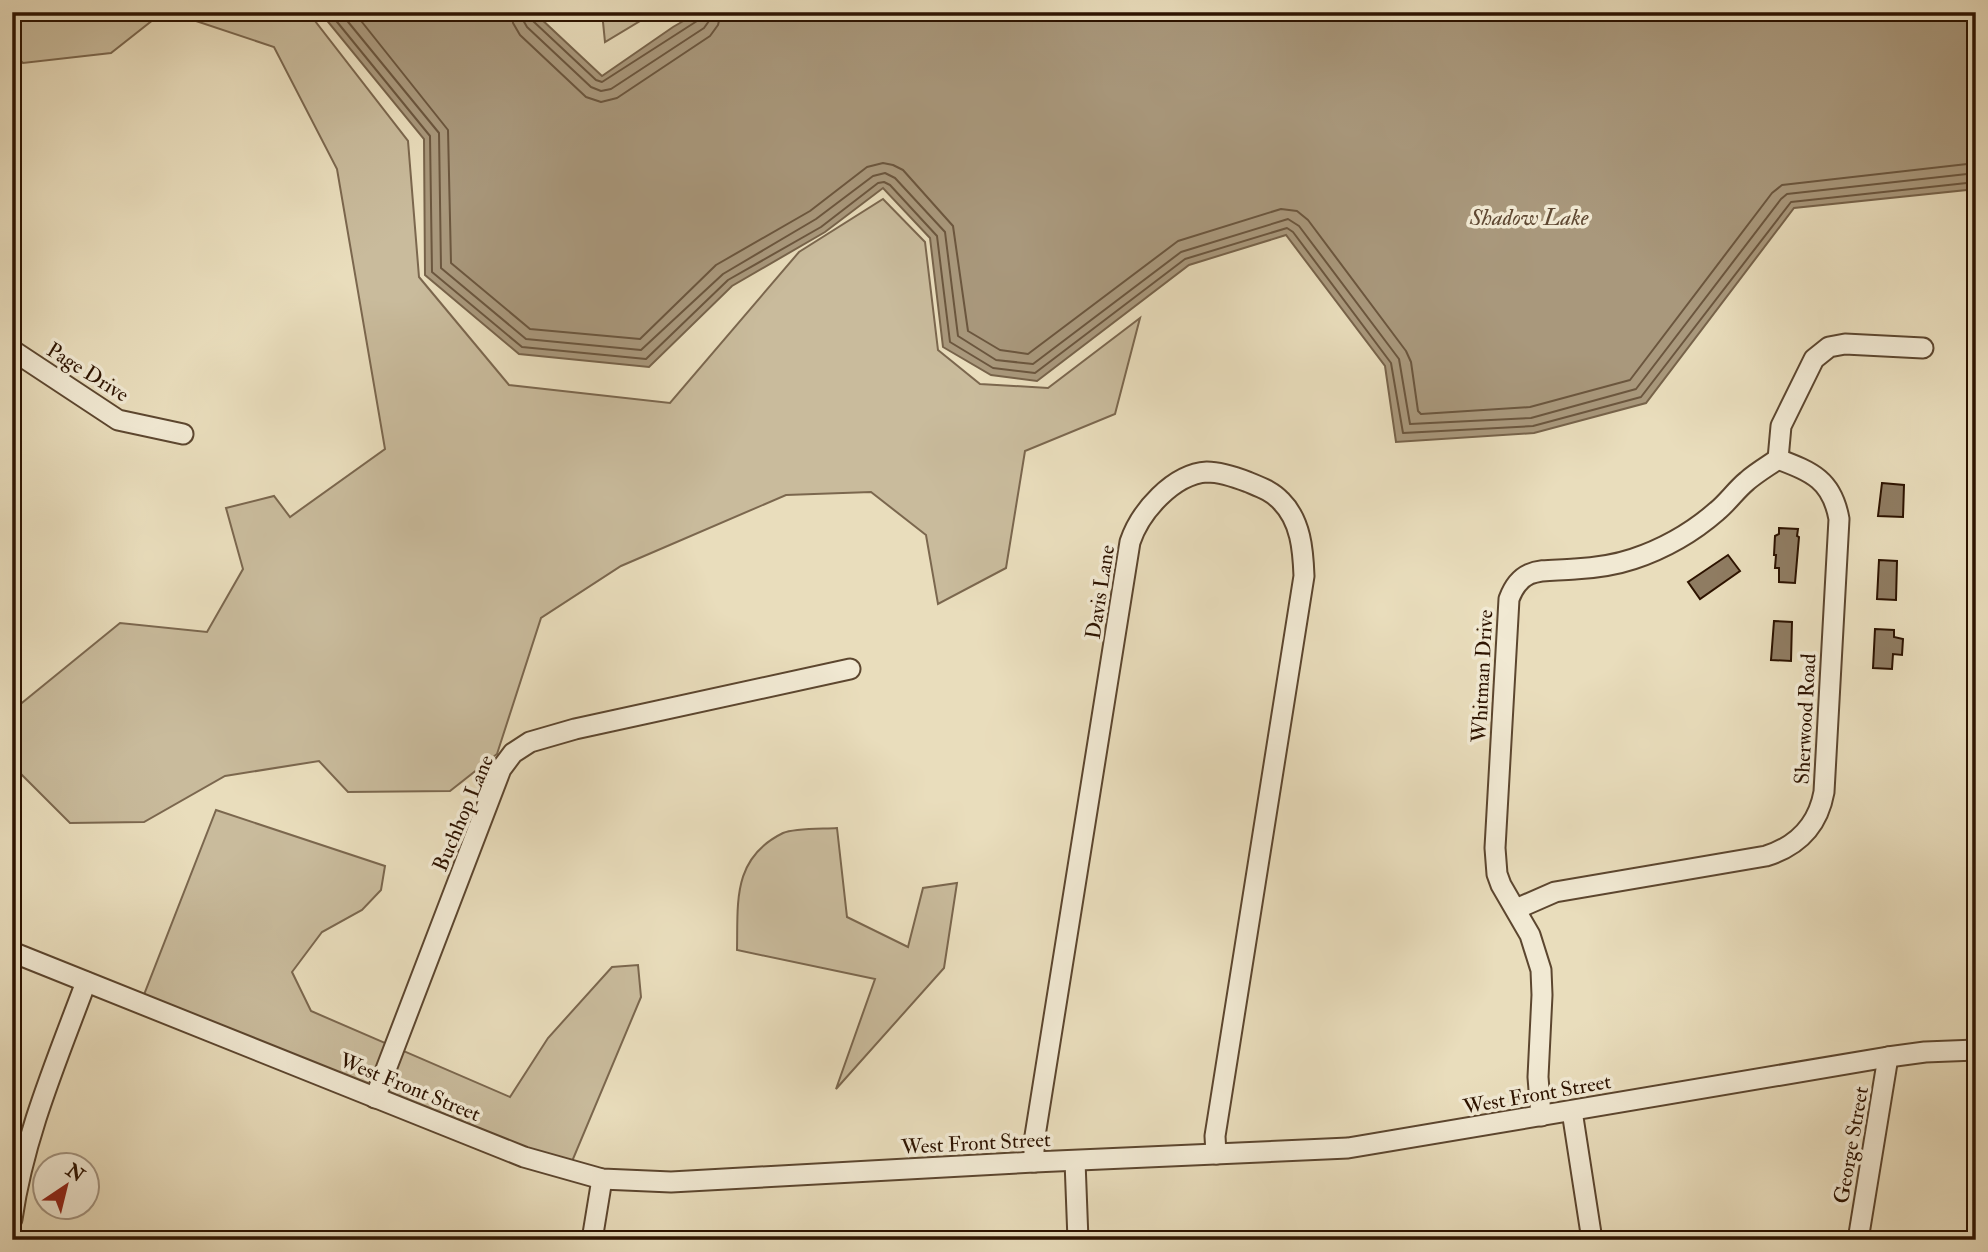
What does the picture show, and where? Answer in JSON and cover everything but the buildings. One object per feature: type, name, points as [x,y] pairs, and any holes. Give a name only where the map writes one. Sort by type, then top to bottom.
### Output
[{"type":"street","points":[[1778,459],[1781,426],[1814,359],[1822,350],[1845,344],[1923,348]]},
{"type":"street","name":"Page Drive","points":[[12,350],[118,420],[183,435]]},
{"type":"street","name":"Whitman Drive","points":[[1541,1115],[1538,1077],[1541,970],[1530,935],[1501,886],[1495,848],[1509,599],[1513,589],[1528,574],[1544,569],[1577,569],[1612,564],[1633,559],[1667,545],[1717,511],[1748,480],[1778,459]]},
{"type":"street","name":"Sherwood Road","points":[[1516,909],[1555,892],[1766,856],[1792,845],[1815,820],[1824,792],[1839,519],[1836,503],[1826,485],[1813,474],[1778,459]]},
{"type":"street","name":"Davis Lane","points":[[1034,1162],[1036,1128],[1130,542],[1135,527],[1153,502],[1176,485],[1204,472],[1236,477],[1271,492],[1283,502],[1300,536],[1304,576],[1215,1136],[1216,1154]]},
{"type":"street","name":"Buchhop Lane","points":[[375,1098],[501,769],[513,753],[530,742],[575,729],[850,669]]},
{"type":"street","name":"West Front Street","points":[[12,952],[524,1157],[602,1179],[671,1182],[1368,1146],[1888,1057],[1945,1050],[1976,1050]]},
{"type":"street","points":[[12,1219],[21,1167],[36,1117],[86,982]]},
{"type":"street","name":"George Street","points":[[1858,1240],[1888,1057]]},
{"type":"street","points":[[1572,1111],[1592,1240]]},
{"type":"street","points":[[1075,1161],[1078,1240]]},
{"type":"street","points":[[592,1240],[602,1179]]},
{"type":"shaded area","points":[[12,12],[163,12],[111,53],[23,63],[12,53]]},
{"type":"shaded area","points":[[169,12],[308,12],[408,141],[419,277],[509,385],[670,403],[799,252],[883,199],[925,242],[938,350],[980,384],[1048,388],[1140,318],[1115,414],[1025,451],[1006,568],[938,604],[926,535],[871,492],[786,495],[621,566],[541,618],[497,754],[450,791],[348,792],[319,761],[225,776],[144,822],[70,823],[12,765],[12,711],[120,623],[207,632],[243,569],[226,508],[274,496],[290,517],[385,449],[337,169],[274,47]]},
{"type":"shaded area","points":[[602,12],[655,12],[605,42]]},
{"type":"shaded area","points":[[216,810],[385,866],[381,890],[362,910],[322,932],[292,972],[311,1011],[510,1097],[548,1038],[612,967],[638,965],[641,997],[568,1171],[140,1005]]},
{"type":"shaded area","points":[[837,828],[847,917],[908,947],[923,888],[957,883],[944,968],[836,1089],[875,979],[737,950],[737,915],[746,868],[766,843],[788,831]]},
{"type":"water","name":"Shadow Lake","points":[[320,12],[538,12],[538,16],[602,76],[699,12],[1976,12],[1976,189],[1794,208],[1646,403],[1534,433],[1396,442],[1385,366],[1286,235],[1189,265],[1037,381],[991,375],[943,347],[930,238],[883,188],[825,232],[732,286],[649,367],[519,354],[425,275],[424,139]]}]
